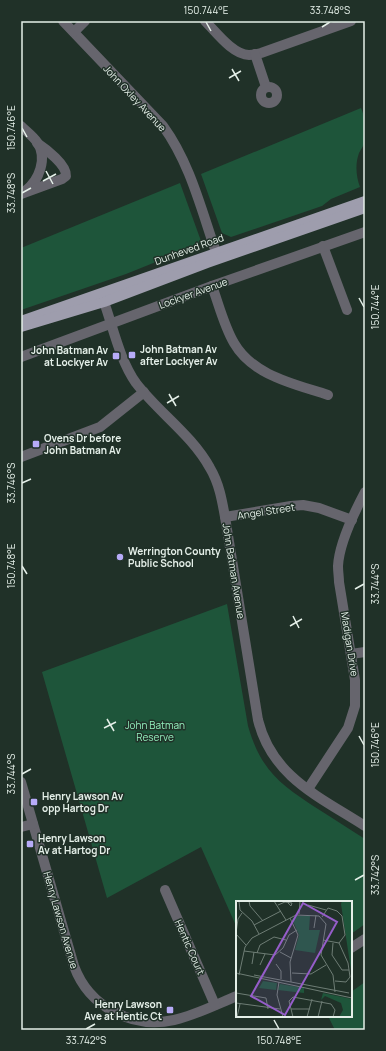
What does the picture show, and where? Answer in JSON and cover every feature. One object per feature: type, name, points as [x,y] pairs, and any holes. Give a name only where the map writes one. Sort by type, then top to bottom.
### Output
[{"type":"main road","name":"Dunheved Road","points":[[21,321],[365,201]]},
{"type":"main road","name":"Dunheved Road","points":[[21,327],[104,302],[230,255],[365,208]]},
{"type":"main road","points":[[208,263],[216,252],[230,255]]},
{"type":"main road","points":[[82,300],[104,302],[117,288]]},
{"type":"street","name":"John Oxley Avenue","points":[[63,21],[163,126],[171,137],[185,165],[216,252]]},
{"type":"street","points":[[74,32],[85,21]]},
{"type":"street","points":[[206,21],[235,51],[245,55],[255,54],[351,21]]},
{"type":"street","points":[[255,54],[266,87]]},
{"type":"street","points":[[21,126],[64,167],[66,174],[62,179],[21,194]]},
{"type":"street","points":[[21,194],[32,185],[40,170],[41,158],[38,143]]},
{"type":"street","name":"Lockyer Avenue","points":[[21,357],[212,286],[365,232]]},
{"type":"street","points":[[323,246],[347,310]]},
{"type":"street","points":[[212,286],[231,338],[247,360],[259,369],[273,376],[328,395]]},
{"type":"street","name":"John Batman Avenue","points":[[104,302],[127,366],[136,382],[202,455],[211,468],[221,494],[257,712],[261,731],[268,747],[276,761],[290,776],[365,826]]},
{"type":"street","points":[[21,457],[100,427],[144,392]]},
{"type":"street","name":"Madigan Drive","points":[[308,789],[342,737],[353,713],[356,689],[339,582],[338,567],[342,548],[352,520],[365,492]]},
{"type":"street","name":"Angel Street","points":[[225,517],[303,505],[318,508],[352,520]]},
{"type":"street","points":[[351,654],[365,652]]},
{"type":"street","name":"Henry Lawson Avenue","points":[[21,782],[74,966],[82,983],[99,1002],[117,1014],[155,1026],[182,1018],[236,996]]},
{"type":"street","points":[[21,827],[33,824]]},
{"type":"street","name":"Hentic Court","points":[[165,890],[216,1004]]},
{"type":"street","points":[[352,947],[365,940]]},
{"type":"green space","points":[[361,108],[365,120],[366,134],[365,142],[359,153],[357,161],[357,174],[360,187],[331,199],[322,206],[231,237],[222,233],[201,174]]},
{"type":"green space","points":[[180,183],[201,241],[198,245],[126,274],[21,310],[21,248]]},
{"type":"green space","name":"John Batman Reserve","points":[[227,604],[248,726],[259,755],[274,775],[293,792],[365,839],[365,924],[352,933],[352,901],[236,901],[236,926],[201,847],[107,898],[42,672]]},
{"type":"green space","points":[[365,982],[365,1030],[335,1030],[328,1017],[352,1017],[352,991]]},
{"type":"place","name":"John Batman Av after Lockyer Av","points":[[132,355]]},
{"type":"place","name":"John Batman Av at Lockyer Av","points":[[116,356]]},
{"type":"place","name":"Ovens Dr before John Batman Av","points":[[36,444]]},
{"type":"place","name":"Werrington County Public School","points":[[120,557]]},
{"type":"place","name":"Henry Lawson Av opp Hartog Dr","points":[[34,802]]},
{"type":"place","name":"Henry Lawson Av at Hartog Dr","points":[[30,844]]},
{"type":"place","name":"Henry Lawson Ave at Hentic Ct","points":[[170,1010]]}]
